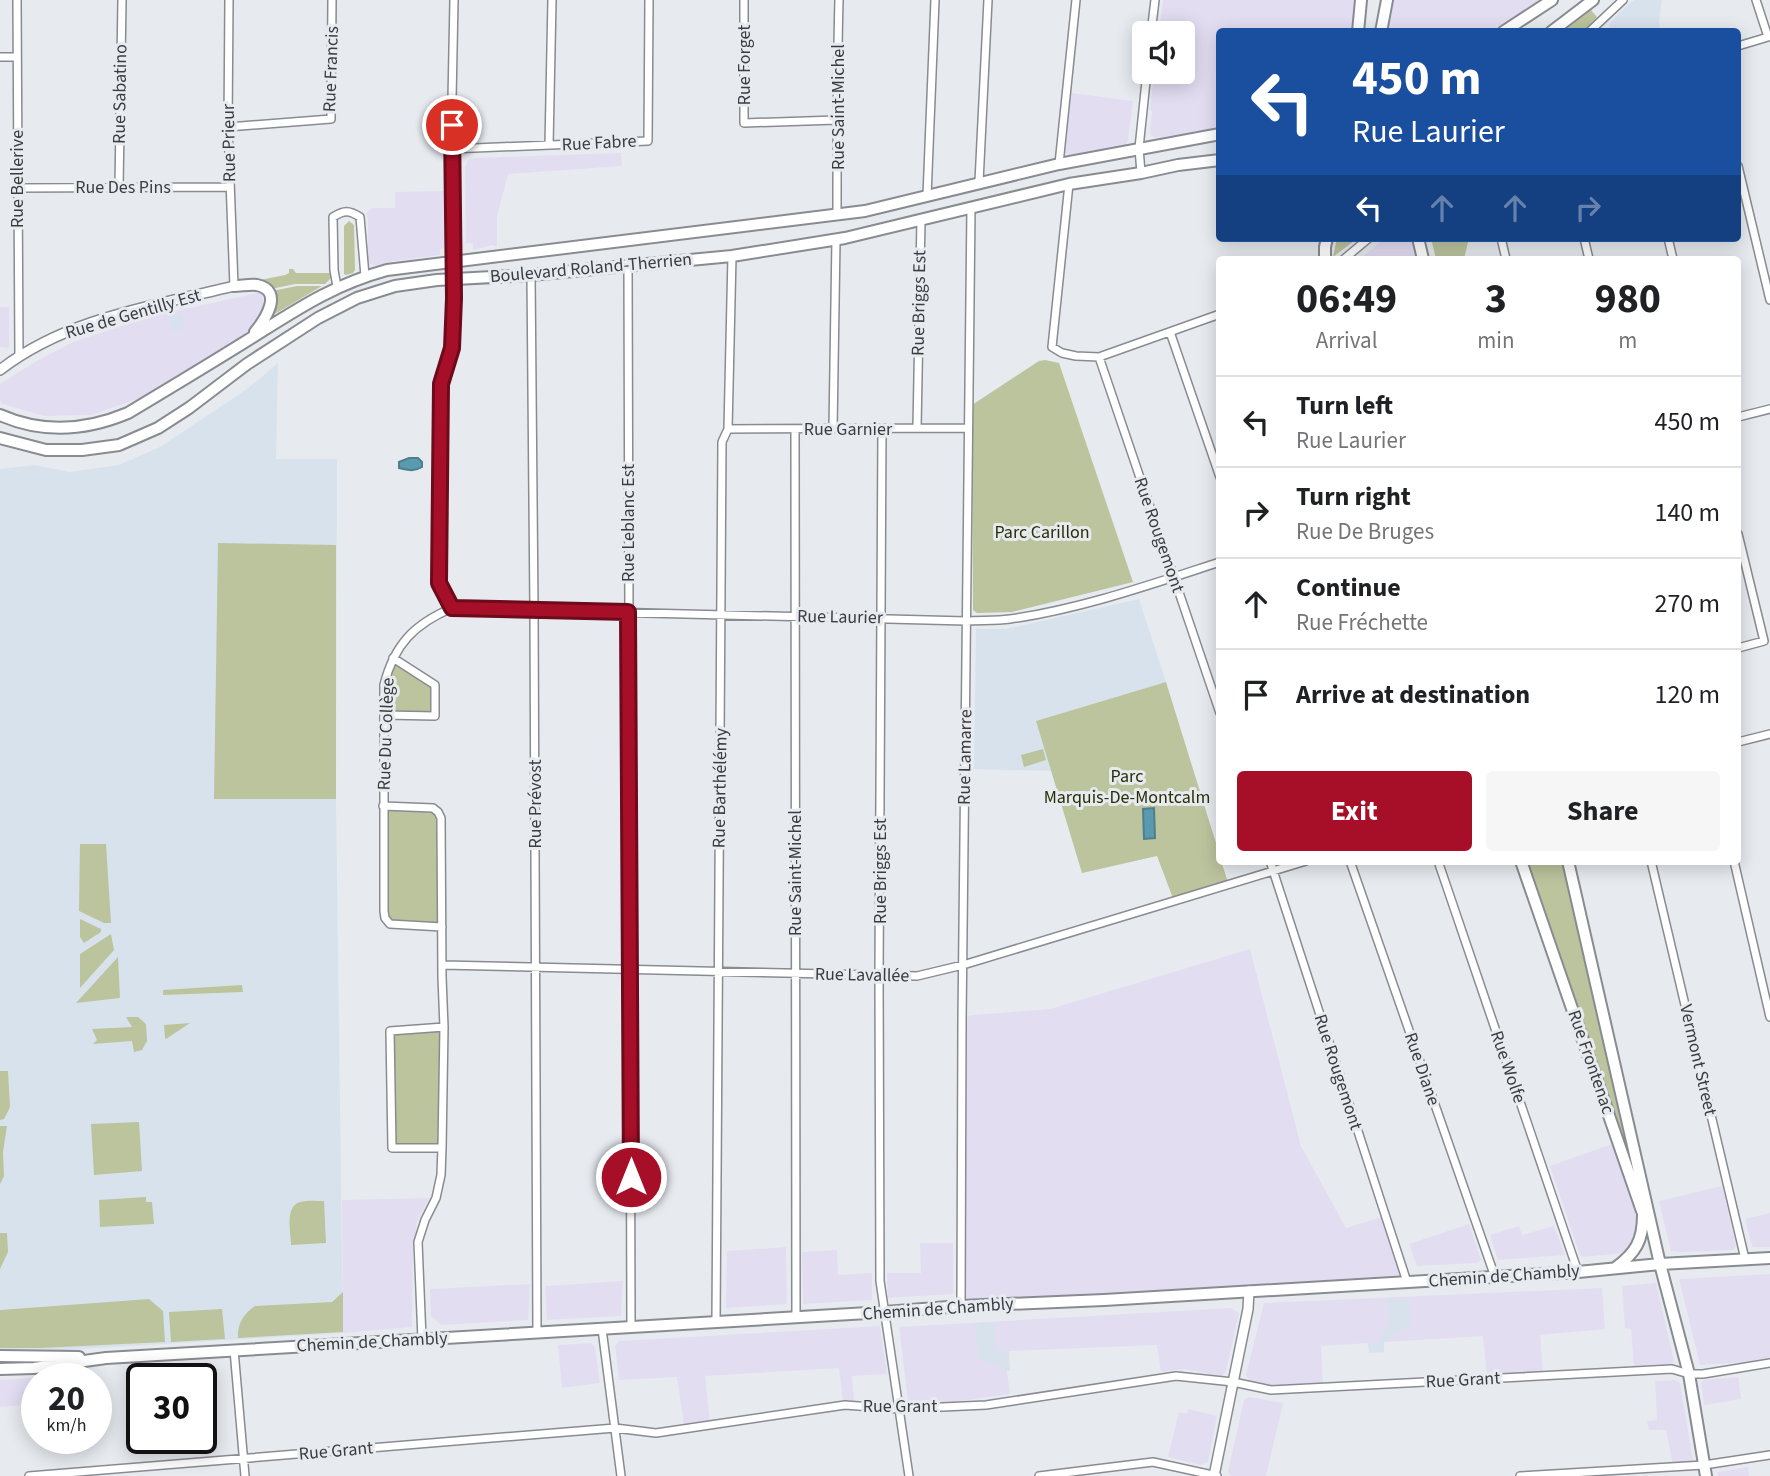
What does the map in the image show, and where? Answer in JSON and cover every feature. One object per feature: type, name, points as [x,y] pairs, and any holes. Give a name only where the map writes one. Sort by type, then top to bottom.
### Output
[{"type":"main road","points":[[1358,28],[1361,0]]},
{"type":"main road","points":[[1382,28],[1387,0]]},
{"type":"main road","points":[[1509,28],[1552,0]]},
{"type":"main road","points":[[1556,28],[1593,0]]},
{"type":"main road","name":"Boulevard Roland-Therrien","points":[[0,415],[29,425],[55,428],[107,422],[128,413],[300,306],[337,287],[387,270],[865,211],[1059,164],[1216,135]]},
{"type":"main road","name":"Boulevard Roland-Therrien","points":[[0,438],[46,450],[82,450],[120,445],[158,428],[189,408],[247,363],[318,318],[357,298],[395,286],[438,280],[531,275],[732,256],[836,240],[1069,184],[1216,160]]},
{"type":"main road","points":[[234,286],[261,286],[267,290],[270,297],[268,313],[250,339]]},
{"type":"main road","name":"Rue Frontenac","points":[[1522,865],[1660,1264]]},
{"type":"main road","points":[[1569,865],[1660,1264],[1689,1374],[1705,1470]]},
{"type":"main road","points":[[1614,1268],[1634,1250],[1641,1238],[1643,1214]]},
{"type":"main road","name":"Chemin de Chambly","points":[[0,1369],[34,1368],[106,1358],[961,1306],[1495,1277],[1770,1258]]},
{"type":"main road","name":"Chemin de Chambly","points":[[0,1356],[106,1358]]},
{"type":"street","name":"Rue Bellerive","points":[[17,0],[19,357]]},
{"type":"street","name":"Rue Sabatino","points":[[119,187],[122,0]]},
{"type":"street","name":"Rue Prieur","points":[[229,0],[228,127],[234,286]]},
{"type":"street","name":"Rue Francis","points":[[228,127],[331,120],[332,0]]},
{"type":"street","points":[[452,608],[439,583],[441,384],[452,348],[454,280],[451,149],[454,0]]},
{"type":"street","points":[[550,145],[552,0]]},
{"type":"street","name":"Rue Fabre","points":[[451,149],[648,141],[649,0]]},
{"type":"street","name":"Rue Forget","points":[[744,0],[744,123],[836,120]]},
{"type":"street","name":"Rue Saint-Michel","points":[[837,215],[839,0]]},
{"type":"street","points":[[927,196],[934,0]]},
{"type":"street","points":[[979,182],[988,0]]},
{"type":"street","points":[[1059,164],[1076,0]]},
{"type":"street","points":[[1152,21],[1155,0]]},
{"type":"street","points":[[1596,28],[1623,0]]},
{"type":"street","points":[[1741,45],[1768,37],[1756,0]]},
{"type":"street","points":[[0,57],[16,57]]},
{"type":"street","points":[[1141,173],[1139,148],[1146,84]]},
{"type":"street","points":[[1741,179],[1770,300]]},
{"type":"street","points":[[1069,184],[1052,347],[1069,355],[1099,357],[1216,315]]},
{"type":"street","name":"Rue Des Pins","points":[[17,188],[230,187]]},
{"type":"street","name":"Rue Lamarre","points":[[961,1306],[971,208]]},
{"type":"street","points":[[337,287],[333,217],[341,212],[351,211],[360,217],[365,276]]},
{"type":"street","name":"Rue Briggs Est","points":[[917,428],[921,220]]},
{"type":"street","points":[[833,429],[836,240]]},
{"type":"street","points":[[1347,256],[1363,242]]},
{"type":"street","name":"Rue Barthélémy","points":[[716,1322],[722,442],[728,429],[732,256]]},
{"type":"street","name":"Rue Leblanc Est","points":[[628,265],[631,1327]]},
{"type":"street","name":"Rue Prévost","points":[[531,275],[537,1332]]},
{"type":"street","name":"Rue de Gentilly Est","points":[[0,370],[58,334],[94,321],[234,286]]},
{"type":"street","points":[[1170,332],[1216,465]]},
{"type":"street","name":"Rue Rougemont","points":[[1099,357],[1216,700]]},
{"type":"street","points":[[1741,416],[1770,409]]},
{"type":"street","name":"Rue Garnier","points":[[728,429],[968,428]]},
{"type":"street","name":"Rue Saint-Michel","points":[[795,429],[796,1318]]},
{"type":"street","name":"Rue Briggs Est","points":[[882,429],[880,1281],[909,1476]]},
{"type":"street","points":[[1741,546],[1764,641],[1741,647]]},
{"type":"street","name":"Rue Laurier","points":[[452,608],[966,621],[1011,619],[1136,590],[1216,563]]},
{"type":"street","name":"Rue Du Collège","points":[[442,927],[390,924],[384,911],[384,685],[393,658],[408,637],[432,617],[452,608]]},
{"type":"street","points":[[384,715],[435,716],[435,685],[393,658]]},
{"type":"street","points":[[1741,741],[1770,734]]},
{"type":"street","name":"Rue Du Collège","points":[[383,806],[433,808],[441,818],[444,1027],[441,1175],[436,1198],[418,1242],[422,1339]]},
{"type":"street","name":"Rue Rougemont","points":[[1271,865],[1407,1282]]},
{"type":"street","name":"Rue Lavallée","points":[[443,965],[917,976],[963,965],[1293,865]]},
{"type":"street","name":"Rue Diane","points":[[1351,865],[1495,1277]]},
{"type":"street","name":"Rue Wolfe","points":[[1439,865],[1578,1272]]},
{"type":"street","name":"Vermont Street","points":[[1652,865],[1745,1259]]},
{"type":"street","points":[[1735,865],[1770,1017]]},
{"type":"street","points":[[442,1147],[392,1148],[390,1031],[444,1027]]},
{"type":"street","points":[[1039,1476],[1153,1462],[1215,1476],[1248,1310],[1248,1291]]},
{"type":"street","points":[[601,1329],[621,1476]]},
{"type":"street","points":[[234,1350],[245,1476]]},
{"type":"street","name":"Rue Grant","points":[[29,1476],[615,1428],[656,1433],[845,1405],[899,1409],[986,1405],[1176,1376],[1233,1382],[1271,1390],[1672,1369],[1689,1374],[1703,1374],[1770,1363]]},
{"type":"street","points":[[1520,1476],[1705,1470],[1770,1455]]},
{"type":"shaded area","points":[[1163,0],[1355,0],[1353,28],[1216,28],[1216,129],[1155,138],[1150,132],[1153,84],[1195,84],[1195,21],[1160,21]]},
{"type":"shaded area","points":[[1392,0],[1539,0],[1495,28],[1387,28]]},
{"type":"shaded area","points":[[1634,0],[1662,0],[1660,28],[1610,28],[1609,24]]},
{"type":"shaded area","points":[[1071,93],[1133,101],[1126,145],[1070,155],[1065,153]]},
{"type":"shaded area","points":[[621,153],[622,166],[508,174],[497,217],[497,247],[492,245],[473,250],[473,243],[466,243],[465,167],[468,160]]},
{"type":"shaded area","points":[[446,191],[446,243],[444,248],[440,249],[440,255],[376,266],[370,264],[366,213],[372,208],[395,208],[395,192]]},
{"type":"shaded area","points":[[1380,242],[1413,242],[1416,256],[1364,256]]},
{"type":"shaded area","points":[[262,292],[265,315],[256,327],[140,398],[91,415],[44,416],[0,401],[0,384],[73,342],[149,317]]},
{"type":"shaded area","points":[[0,307],[9,307],[9,348],[0,347]]},
{"type":"shaded area","points":[[181,314],[185,329],[172,332],[168,317]]},
{"type":"shaded area","points":[[278,363],[276,459],[337,459],[336,799],[343,1333],[65,1350],[0,1350],[0,469],[35,465],[69,472],[119,465],[160,447],[247,389]]},
{"type":"shaded area","points":[[1139,599],[1166,682],[1037,721],[1052,771],[974,769],[976,629],[1006,629]]},
{"type":"shaded area","points":[[1250,949],[1301,1146],[1346,1228],[1385,1216],[1407,1282],[961,1306],[962,1018],[1050,1009]]},
{"type":"shaded area","points":[[1612,1144],[1639,1224],[1632,1247],[1624,1253],[1583,1257],[1580,1255],[1550,1166]]},
{"type":"shaded area","points":[[1722,1186],[1736,1246],[1733,1250],[1671,1251],[1659,1201]]},
{"type":"shaded area","points":[[429,1198],[417,1222],[413,1250],[412,1327],[343,1333],[342,1200]]},
{"type":"shaded area","points":[[1770,1213],[1770,1247],[1752,1246],[1745,1219]]},
{"type":"shaded area","points":[[1469,1224],[1481,1260],[1477,1263],[1417,1266],[1409,1244]]},
{"type":"shaded area","points":[[1519,1226],[1522,1235],[1554,1226],[1565,1255],[1498,1260],[1490,1235]]},
{"type":"shaded area","points":[[920,1243],[953,1243],[953,1294],[888,1298],[887,1273],[921,1273]]},
{"type":"shaded area","points":[[786,1247],[787,1304],[726,1308],[727,1251]]},
{"type":"shaded area","points":[[837,1250],[838,1275],[872,1273],[872,1300],[803,1304],[802,1252]]},
{"type":"shaded area","points":[[1770,1274],[1770,1358],[1700,1365],[1679,1279]]},
{"type":"shaded area","points":[[623,1281],[621,1316],[547,1320],[545,1286]]},
{"type":"shaded area","points":[[1656,1283],[1674,1361],[1672,1364],[1634,1367],[1631,1329],[1625,1328],[1622,1286]]},
{"type":"shaded area","points":[[530,1284],[528,1320],[441,1325],[431,1316],[430,1289]]},
{"type":"shaded area","points":[[1602,1288],[1605,1329],[1540,1335],[1543,1372],[1487,1375],[1483,1336],[1321,1346],[1323,1386],[1275,1386],[1249,1381],[1246,1375],[1264,1303]]},
{"type":"shaded area","points":[[1409,1298],[1411,1323],[1384,1342],[1384,1352],[1369,1353],[1368,1343],[1378,1342],[1389,1324],[1388,1300]]},
{"type":"shaded area","points":[[1231,1308],[1239,1313],[1226,1371],[1222,1376],[1183,1369],[1161,1372],[1157,1345],[1009,1351],[1010,1371],[1007,1371],[1010,1394],[953,1402],[908,1401],[899,1327]]},
{"type":"shaded area","points":[[994,1322],[995,1351],[1008,1351],[1010,1371],[999,1371],[998,1362],[987,1364],[986,1359],[978,1359],[975,1323]]},
{"type":"shaded area","points":[[880,1326],[887,1374],[852,1376],[854,1401],[843,1402],[839,1368],[705,1376],[710,1421],[684,1424],[677,1377],[619,1380],[615,1346],[619,1341]]},
{"type":"shaded area","points":[[591,1343],[595,1347],[600,1383],[562,1388],[558,1345]]},
{"type":"shaded area","points":[[1738,1377],[1741,1399],[1704,1405],[1701,1383],[1703,1380]]},
{"type":"shaded area","points":[[21,1379],[21,1405],[0,1407],[0,1380]]},
{"type":"shaded area","points":[[1676,1380],[1680,1383],[1693,1460],[1690,1464],[1673,1465],[1666,1430],[1649,1430],[1647,1421],[1657,1420],[1655,1381]]},
{"type":"shaded area","points":[[1249,1397],[1283,1403],[1266,1476],[1231,1476],[1228,1472],[1244,1400]]},
{"type":"shaded area","points":[[1188,1409],[1217,1416],[1208,1462],[1200,1465],[1168,1457],[1179,1412],[1187,1414]]},
{"type":"shaded area","points":[[1748,1467],[1749,1476],[1718,1476],[1718,1472]]},
{"type":"green space","points":[[1591,10],[1597,17],[1587,28],[1568,28]]},
{"type":"green space","points":[[349,221],[354,225],[355,270],[346,275],[344,226]]},
{"type":"green space","points":[[1336,242],[1353,242],[1334,256]]},
{"type":"green space","points":[[1432,242],[1468,242],[1465,256],[1435,256]]},
{"type":"green space","points":[[289,269],[296,273],[331,273],[331,278],[325,284],[295,284],[271,289],[250,282],[285,275],[289,273]]},
{"type":"green space","points":[[297,286],[322,286],[273,315],[276,300],[272,291]]},
{"type":"green space","name":"Parc Carillon","points":[[1039,361],[1059,363],[1133,582],[1012,612],[977,613],[973,610],[972,405]]},
{"type":"green space","points":[[218,543],[336,545],[336,799],[214,799]]},
{"type":"green space","points":[[393,658],[435,685],[435,716],[384,715],[384,685]]},
{"type":"green space","name":"Parc Marquis-De-Montcalm","points":[[1166,682],[1216,843],[1216,865],[1222,865],[1229,885],[1174,901],[1157,856],[1082,873],[1036,721]]},
{"type":"green space","points":[[1043,749],[1046,760],[1024,767],[1021,755]]},
{"type":"green space","points":[[383,806],[438,812],[442,927],[390,924],[385,918]]},
{"type":"green space","points":[[80,844],[106,844],[111,923],[104,923],[79,911]]},
{"type":"green space","points":[[1522,865],[1569,865],[1660,1264]]},
{"type":"green space","points":[[80,919],[101,929],[101,932],[84,943],[80,937]]},
{"type":"green space","points":[[111,934],[114,950],[80,988],[80,954]]},
{"type":"green space","points":[[118,957],[120,998],[76,1003]]},
{"type":"green space","points":[[242,985],[243,992],[163,995],[163,990]]},
{"type":"green space","points":[[126,1017],[138,1017],[146,1024],[147,1041],[142,1050],[134,1052],[132,1041],[93,1044],[97,1040],[92,1029],[132,1027]]},
{"type":"green space","points":[[190,1023],[166,1039],[165,1038],[164,1025]]},
{"type":"green space","points":[[444,1027],[442,1148],[392,1148],[390,1031]]},
{"type":"green space","points":[[0,1071],[8,1071],[10,1107],[4,1119],[0,1120]]},
{"type":"green space","points":[[139,1122],[142,1171],[94,1175],[91,1124]]},
{"type":"green space","points":[[0,1126],[7,1126],[3,1152],[4,1176],[0,1184]]},
{"type":"green space","points":[[146,1197],[146,1202],[152,1202],[154,1224],[100,1227],[99,1200]]},
{"type":"green space","points":[[303,1201],[324,1201],[326,1243],[291,1245],[290,1215],[295,1205]]},
{"type":"green space","points":[[0,1233],[7,1233],[8,1252],[0,1269]]},
{"type":"green space","points":[[343,1292],[343,1332],[238,1338],[242,1320],[255,1306],[332,1302]]},
{"type":"green space","points":[[149,1299],[163,1311],[165,1342],[0,1348],[0,1310]]},
{"type":"green space","points":[[222,1309],[225,1339],[171,1342],[169,1312]]},
{"type":"water","points":[[418,458],[422,467],[414,470],[399,468],[399,462]]},
{"type":"water","points":[[1154,808],[1155,838],[1144,839],[1143,809]]},
{"type":"route","points":[[452,125],[454,298],[452,348],[441,384],[439,583],[452,608],[628,612],[631,1177]]}]
